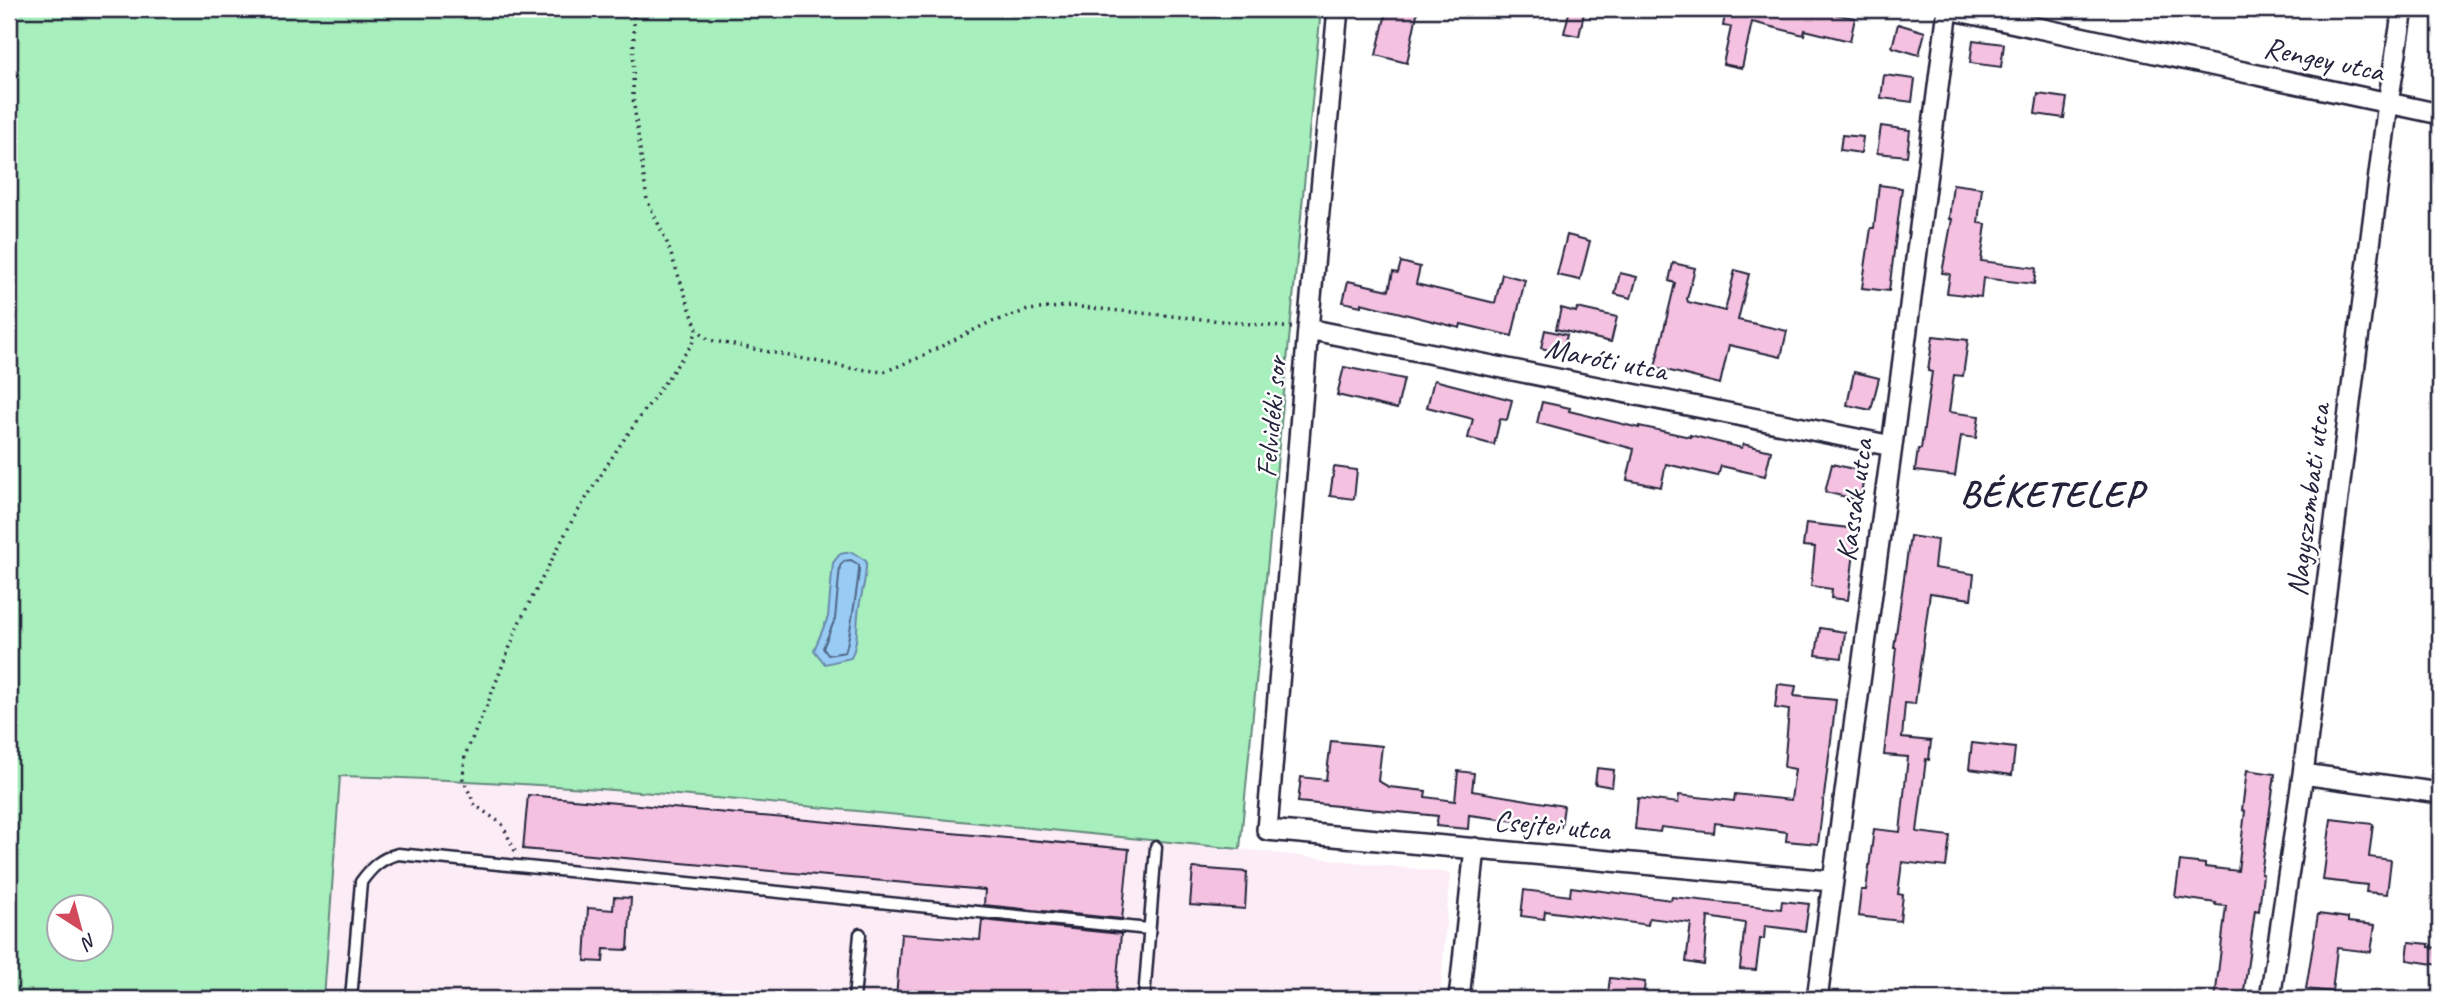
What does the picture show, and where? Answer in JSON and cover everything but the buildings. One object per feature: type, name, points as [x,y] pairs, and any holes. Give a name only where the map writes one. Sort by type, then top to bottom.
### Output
[{"type":"street","name":"Felvidéki sor","points":[[1267,830],[1308,329],[1338,9]]},
{"type":"street","name":"Rengey utca","points":[[1949,9],[2440,114]]},
{"type":"street","name":"Kassák utca","points":[[1817,999],[1949,9]]},
{"type":"street","name":"Nagyszombati utca","points":[[2270,999],[2303,774],[2388,103],[2403,9]]},
{"type":"street","name":"Maróti utca","points":[[1308,329],[1892,446]]},
{"type":"street","points":[[2303,774],[2440,793]]},
{"type":"street","name":"Csejtei utca","points":[[1267,830],[1831,881]]},
{"type":"street","points":[[1459,999],[1475,848]]},
{"type":"lane","points":[[1144,999],[1156,847]]},
{"type":"lane","points":[[351,999],[361,881],[372,866],[384,858],[398,854],[1149,929]]},
{"type":"lane","points":[[854,999],[860,934]]},
{"type":"path","points":[[634,9],[633,98],[647,200],[666,240],[697,329],[709,340],[850,368],[884,372],[986,324],[1028,310],[1070,306],[1308,329]]},
{"type":"path","points":[[516,864],[515,846],[502,824],[475,805],[463,779],[465,755],[520,621],[573,519],[618,448],[692,344],[697,329]]},
{"type":"shaded area","points":[[340,776],[463,779],[681,795],[1240,849],[1450,873],[1440,999],[324,999]]},
{"type":"green space","points":[[9,9],[1321,9],[1240,849],[678,795],[453,780],[340,776],[324,999],[9,999]]},
{"type":"water","points":[[852,552],[866,561],[855,645],[851,658],[825,664],[814,650],[828,617],[833,563],[840,554]]},
{"type":"district","name":"BÉKETELEP","points":[[2052,493]]}]
